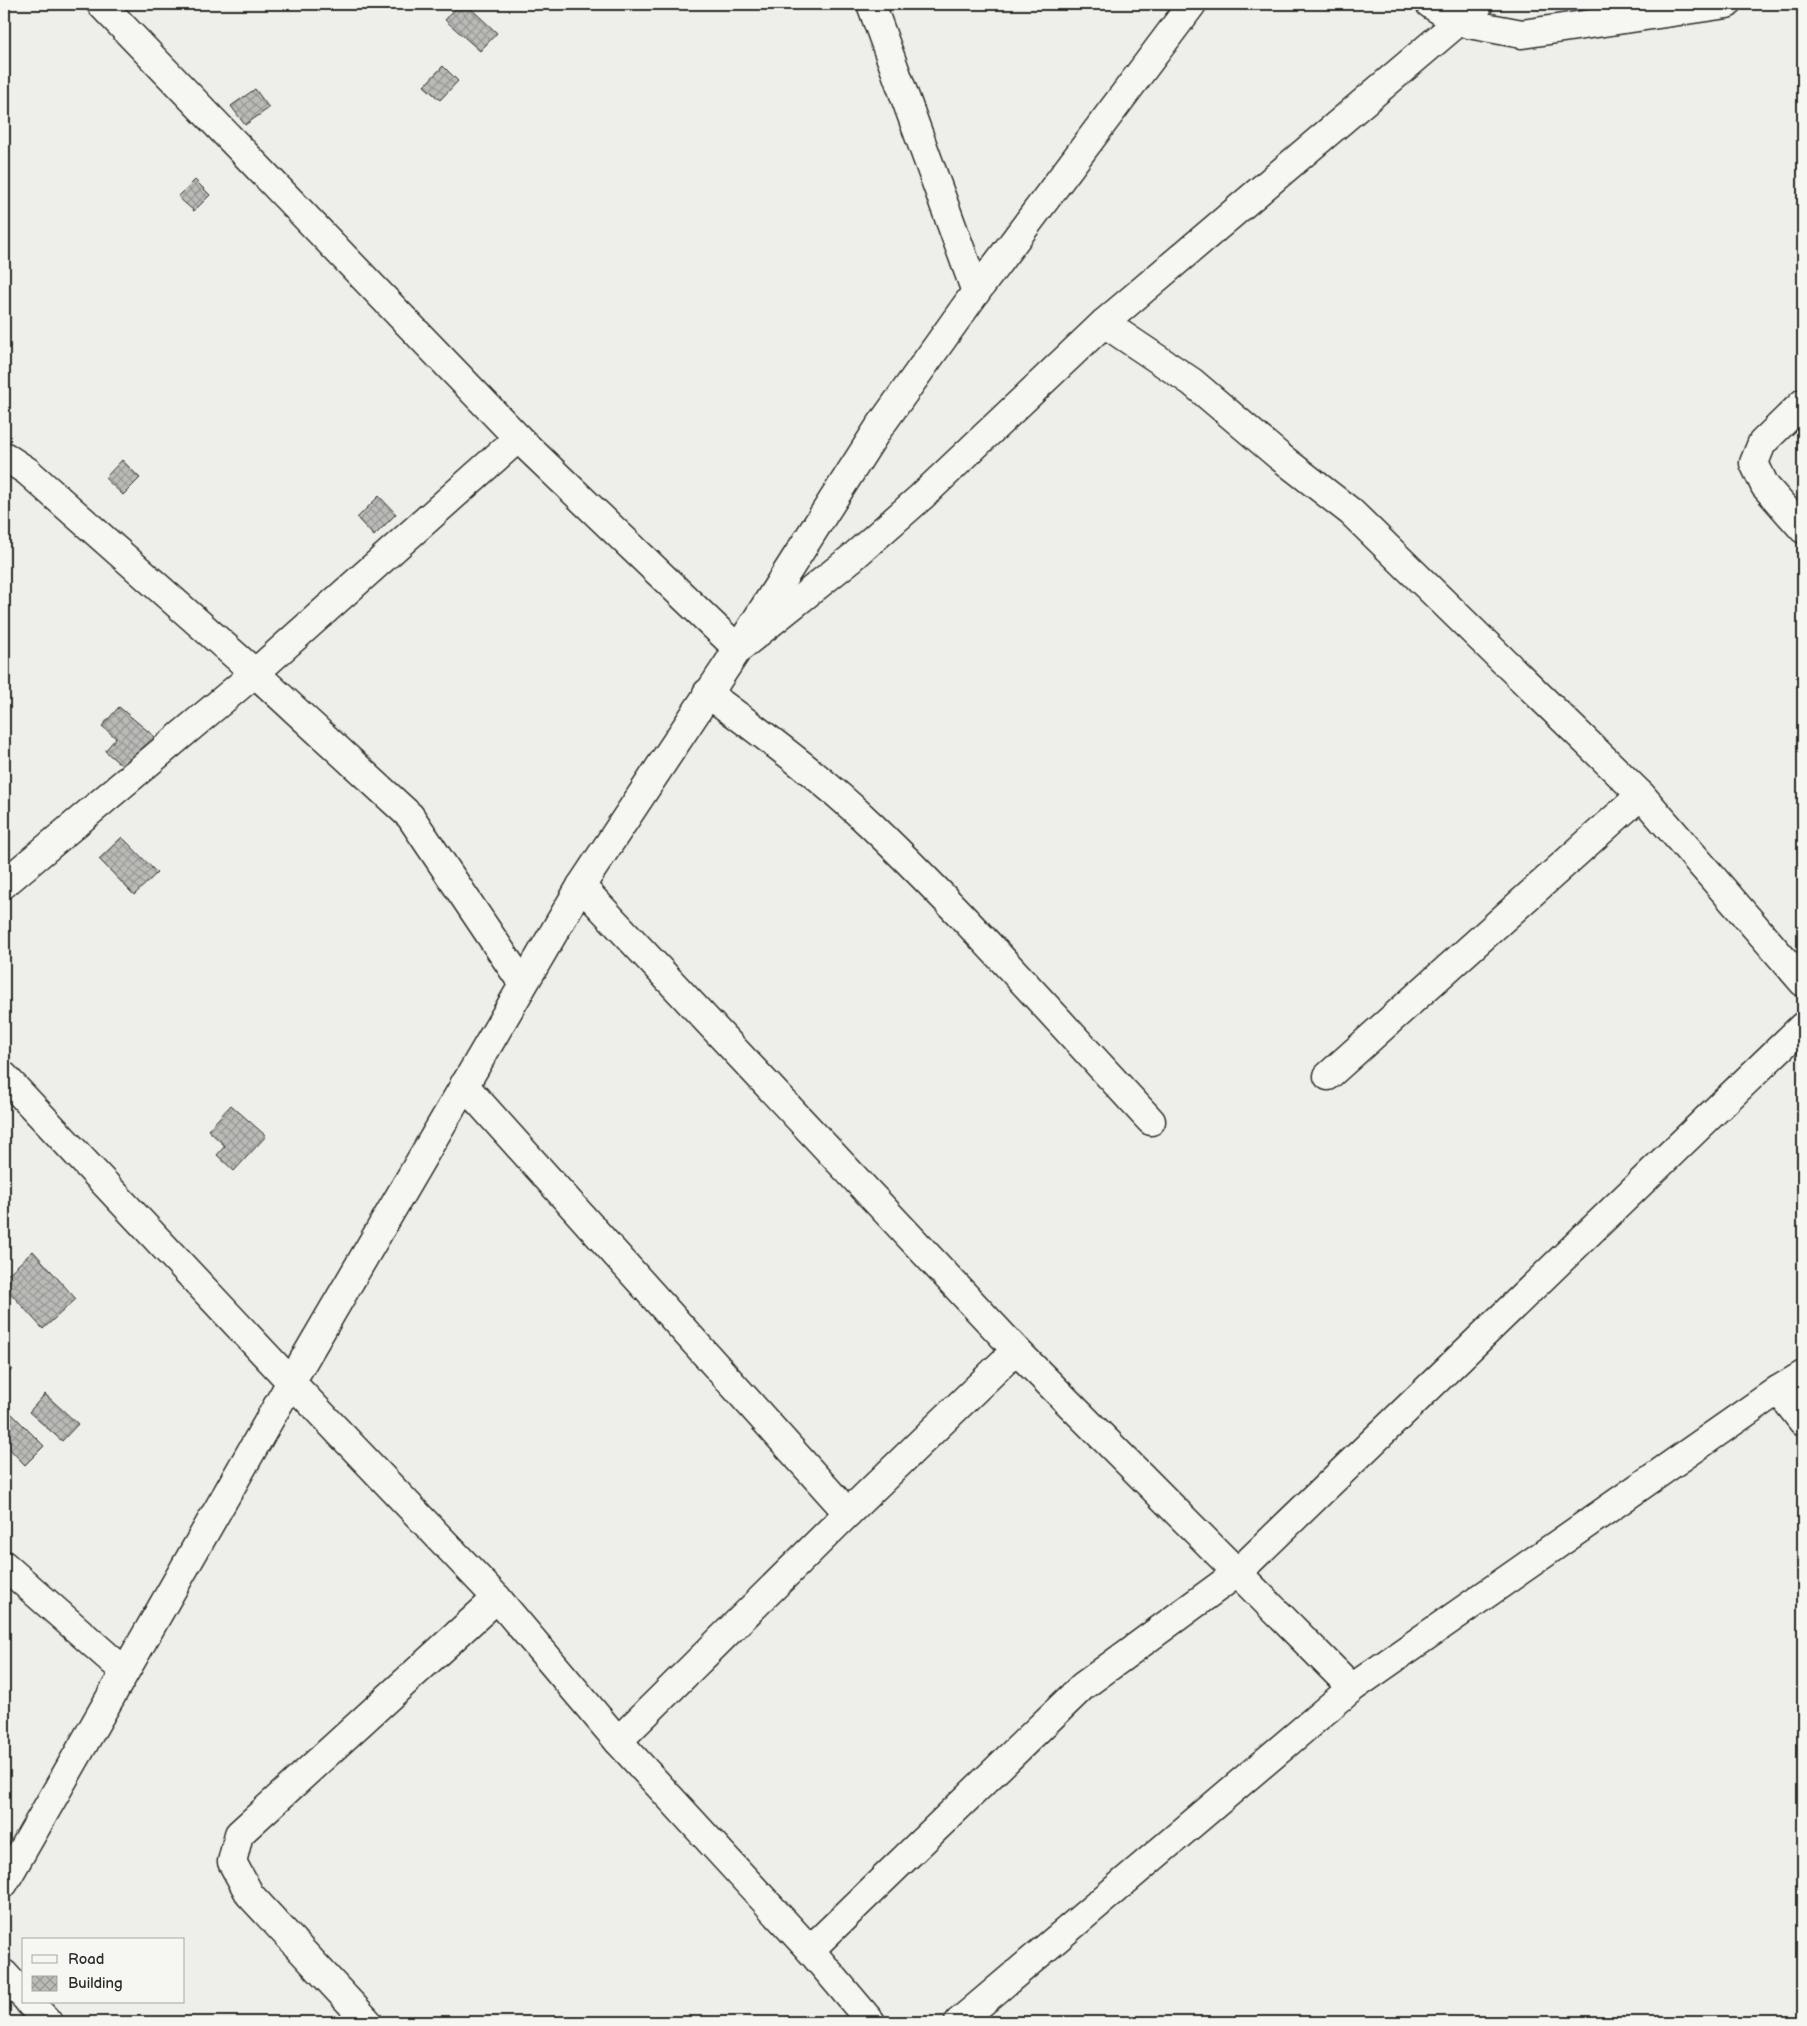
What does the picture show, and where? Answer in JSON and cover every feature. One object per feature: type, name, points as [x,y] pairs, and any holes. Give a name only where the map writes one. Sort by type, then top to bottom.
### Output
[{"type":"street","points":[[101,4],[518,438],[738,649]]},
{"type":"street","points":[[871,4],[976,292]]},
{"type":"street","points":[[4,1883],[291,1382],[581,886],[707,693],[738,649],[878,429],[976,292],[1192,4]]},
{"type":"street","points":[[1430,4],[1458,22],[1522,34],[1726,4]]},
{"type":"street","points":[[738,649],[853,557],[922,497],[1104,323],[1479,4]]},
{"type":"street","points":[[1104,323],[1192,382],[1280,456],[1351,512],[1641,795],[1803,982]]},
{"type":"street","points":[[1803,403],[1762,444],[1754,463],[1765,486],[1803,529]]},
{"type":"street","points":[[4,884],[255,673],[518,438]]},
{"type":"street","points":[[4,456],[26,471],[255,673],[410,816],[523,984]]},
{"type":"street","points":[[707,693],[789,753],[872,826],[951,906],[1151,1121]]},
{"type":"street","points":[[1328,1076],[1641,795]]},
{"type":"street","points":[[581,886],[1016,1350],[1352,1688]]},
{"type":"street","points":[[810,1950],[1083,1686],[1237,1572],[1803,1026]]},
{"type":"street","points":[[4,1076],[497,1598],[618,1741],[810,1950],[859,2018]]},
{"type":"street","points":[[464,1085],[848,1513]]},
{"type":"street","points":[[618,1741],[1016,1350]]},
{"type":"street","points":[[959,2022],[1352,1688],[1778,1390],[1803,1375]]},
{"type":"street","points":[[1778,1390],[1803,1422]]},
{"type":"street","points":[[4,1565],[124,1671]]},
{"type":"street","points":[[368,2022],[250,1895],[232,1862],[239,1834],[497,1598]]},
{"type":"street","points":[[4,1974],[22,1994]]},
{"type":"street","points":[[32,2004],[48,2022]]},
{"type":"building","points":[[460,4],[466,4],[497,33],[480,51],[445,20]]},
{"type":"building","points":[[443,66],[458,81],[440,100],[424,86]]},
{"type":"building","points":[[255,89],[269,108],[245,125],[231,106]]},
{"type":"building","points":[[195,180],[210,195],[194,211],[178,197]]},
{"type":"building","points":[[122,460],[140,478],[123,495],[105,478]]},
{"type":"building","points":[[379,496],[396,514],[374,536],[357,518]]},
{"type":"building","points":[[119,707],[155,737],[127,770],[105,751],[116,738],[102,726]]},
{"type":"building","points":[[122,837],[157,873],[134,895],[99,859]]},
{"type":"building","points":[[231,1105],[266,1136],[234,1171],[217,1155],[225,1146],[208,1130]]},
{"type":"building","points":[[33,1251],[76,1299],[43,1329],[4,1286],[4,1278]]},
{"type":"building","points":[[4,1363],[12,1369],[4,1380]]},
{"type":"building","points":[[45,1394],[78,1424],[62,1441],[29,1412]]},
{"type":"building","points":[[8,1410],[44,1446],[25,1465],[4,1443],[4,1414]]}]
